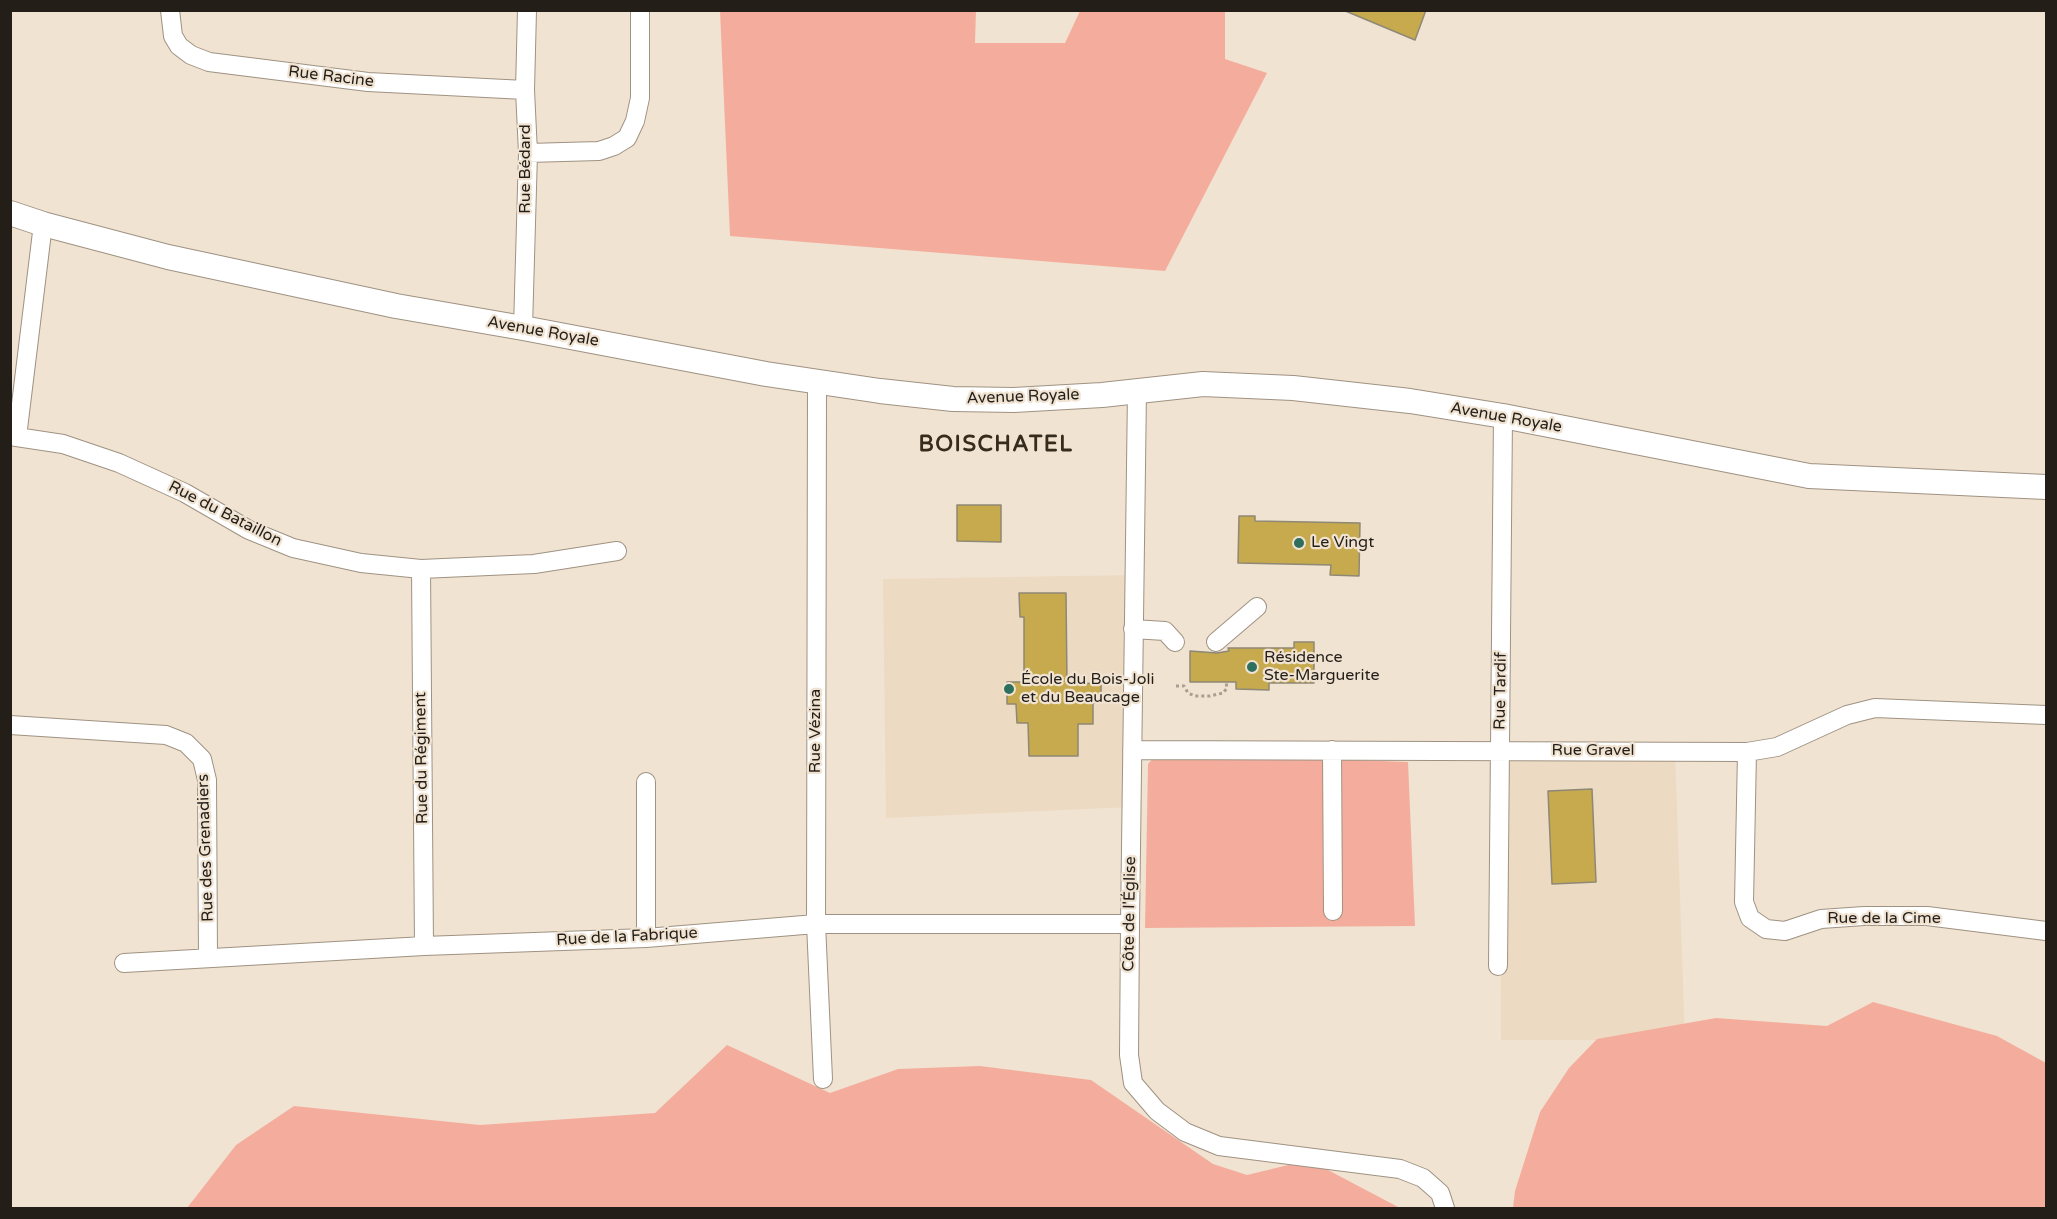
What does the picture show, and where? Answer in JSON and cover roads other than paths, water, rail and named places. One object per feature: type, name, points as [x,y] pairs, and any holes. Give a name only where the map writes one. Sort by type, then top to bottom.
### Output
[{"type":"main road","name":"Avenue Royale","points":[[10,213],[43,225],[168,257],[396,306],[817,382],[953,399],[1014,400],[1102,395],[1203,384],[1293,388],[1410,401],[1503,416],[1809,476],[2046,487]]},
{"type":"street","name":"Rue Racine","points":[[170,10],[173,36],[179,46],[191,55],[209,62],[368,82],[525,90]]},
{"type":"street","name":"Rue Bédard","points":[[523,328],[528,153],[525,90],[527,10]]},
{"type":"street","points":[[528,153],[599,152],[627,138],[635,121],[640,98],[640,10]]},
{"type":"street","name":"Rue du Bataillon","points":[[43,225],[14,436],[63,444],[119,463],[185,493],[249,530],[293,548],[361,563],[421,569],[534,564],[617,551]]},
{"type":"street","name":"Rue Vézina","points":[[817,382],[816,924],[823,1079]]},
{"type":"street","name":"Côte de l'Église","points":[[1137,390],[1129,1054],[1133,1083],[1157,1111],[1185,1132],[1219,1146],[1400,1169],[1423,1178],[1431,1185],[1440,1193],[1445,1209]]},
{"type":"street","name":"Rue Tardif","points":[[1498,966],[1503,416]]},
{"type":"street","name":"Rue du Régiment","points":[[421,569],[424,946]]},
{"type":"street","points":[[1216,642],[1257,607]]},
{"type":"street","points":[[1133,629],[1165,631],[1175,642]]},
{"type":"street","name":"Rue Gravel","points":[[1132,750],[1747,752],[1777,747],[1847,715],[1875,708],[2046,715]]},
{"type":"street","name":"Rue des Grenadiers","points":[[10,725],[166,735],[186,743],[202,759],[207,780],[208,958]]},
{"type":"street","points":[[1332,750],[1333,911]]},
{"type":"street","name":"Rue de la Cime","points":[[1747,752],[1744,902],[1750,918],[1766,929],[1785,931],[1821,919],[1927,916],[2046,931]]},
{"type":"street","points":[[646,782],[646,938]]},
{"type":"street","name":"Rue de la Fabrique","points":[[124,963],[424,946],[646,938],[816,924],[1130,924]]},
{"type":"place","name":"Le Vingt","points":[[1299,543]]},
{"type":"place","name":"Résidence Ste-Marguerite","points":[[1252,667]]},
{"type":"place","name":"École du Bois-Joli et du Beaucage","points":[[1009,689]]},
{"type":"district","name":"BOISCHATEL","points":[[996,445]]}]
